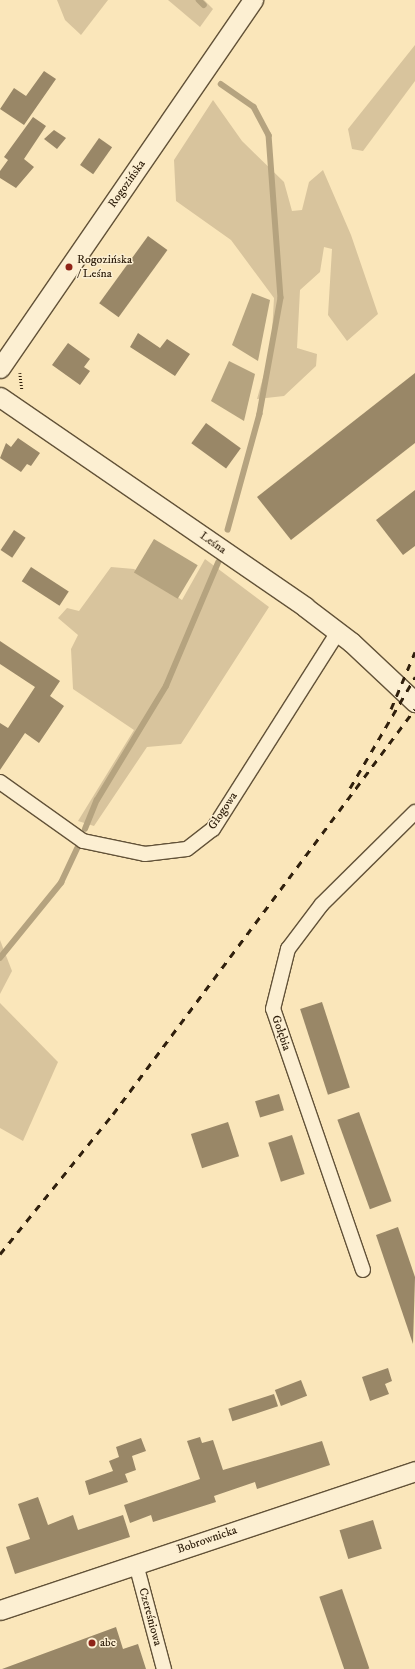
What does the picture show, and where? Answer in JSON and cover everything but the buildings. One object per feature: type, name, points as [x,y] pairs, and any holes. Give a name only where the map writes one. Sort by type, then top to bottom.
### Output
[{"type":"street","name":"Rogozińska","points":[[0,368],[253,0]]},
{"type":"street","name":"Leśna","points":[[0,397],[338,632],[415,702]]},
{"type":"street","name":"Głogowa","points":[[0,782],[83,841],[145,854],[187,849],[213,829],[338,632]]},
{"type":"street","name":"Gołębia","points":[[363,1270],[273,1009],[288,949],[322,904],[415,812]]},
{"type":"street","name":"Bobrownicka","points":[[0,1610],[415,1471]]},
{"type":"street","name":"Czereśniowa","points":[[136,1564],[164,1669]]},
{"type":"shaded area","points":[[57,0],[108,0],[81,35],[65,20]]},
{"type":"shaded area","points":[[168,0],[204,0],[213,9],[200,27]]},
{"type":"shaded area","points":[[415,45],[415,81],[363,151],[352,149],[348,129]]},
{"type":"shaded area","points":[[213,100],[242,141],[284,182],[292,211],[302,210],[309,182],[323,170],[351,235],[378,314],[347,341],[328,315],[332,249],[324,247],[320,272],[300,290],[297,348],[317,354],[316,366],[284,396],[257,399],[271,350],[274,298],[231,240],[176,201],[174,160]]},
{"type":"shaded area","points":[[252,293],[270,300],[258,361],[232,345]]},
{"type":"shaded area","points":[[229,361],[255,374],[244,421],[211,401]]},
{"type":"shaded area","points":[[154,539],[198,565],[178,599],[134,572]]},
{"type":"shaded area","points":[[205,559],[269,607],[181,744],[147,747],[94,826],[78,821],[134,730],[73,689],[71,649],[78,635],[58,618],[67,608],[79,611],[111,567],[134,569],[182,600]]},
{"type":"shaded area","points":[[0,940],[12,971],[0,994]]},
{"type":"shaded area","points":[[0,1003],[58,1062],[23,1141],[0,1128]]},
{"type":"waterway","points":[[199,0],[204,5]]},
{"type":"waterway","points":[[221,84],[254,107],[269,135],[281,298],[260,414],[228,530]]},
{"type":"waterway","points":[[85,829],[97,800],[166,686],[218,563]]},
{"type":"waterway","points":[[0,958],[61,883],[77,849]]},
{"type":"railway","points":[[391,709],[415,652]]},
{"type":"railway","points":[[350,788],[415,677]]},
{"type":"railway","points":[[0,1254],[113,1114],[415,709]]},
{"type":"place","name":"Rogozińska / Leśna","points":[[69,267]]},
{"type":"place","name":"abc","points":[[92,1643]]}]
